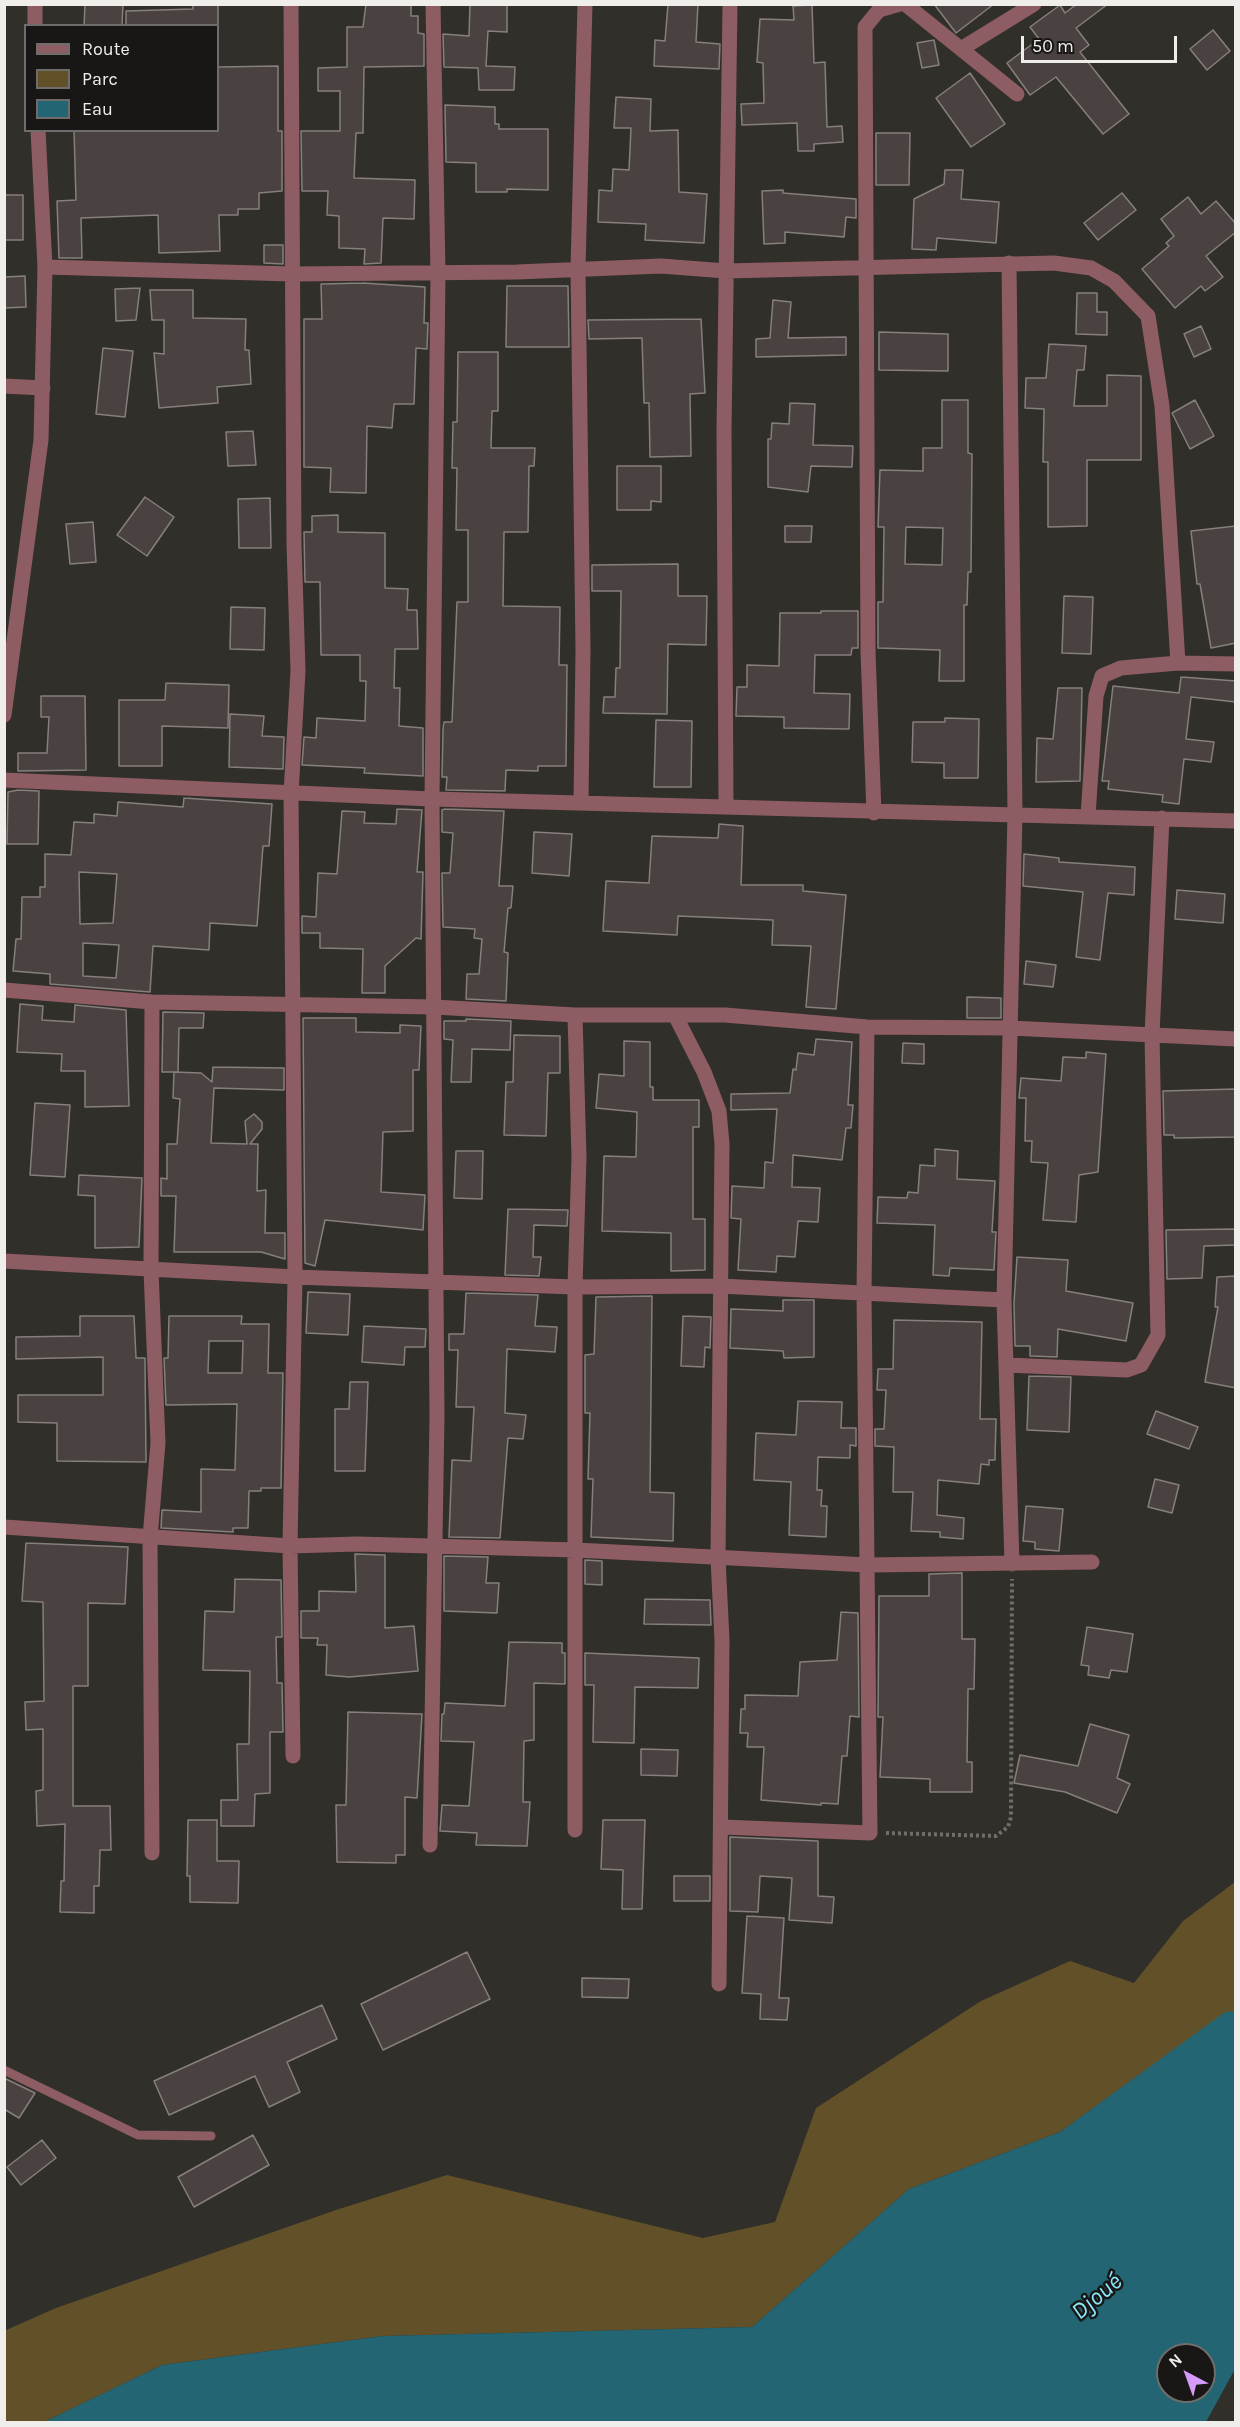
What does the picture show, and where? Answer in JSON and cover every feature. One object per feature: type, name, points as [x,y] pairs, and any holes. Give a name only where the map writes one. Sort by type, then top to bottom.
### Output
[{"type":"street","points":[[35,4],[35,24]]},
{"type":"street","points":[[291,4],[292,274],[298,671],[291,794],[295,1277],[290,1546],[293,1756]]},
{"type":"street","points":[[430,1845],[436,1283],[432,799],[438,273],[433,4]]},
{"type":"street","points":[[580,801],[583,650],[578,268],[585,4]]},
{"type":"street","points":[[726,806],[726,271],[730,4]]},
{"type":"street","points":[[874,813],[868,652],[865,27],[879,10],[900,4]]},
{"type":"street","points":[[905,4],[1017,94]]},
{"type":"street","points":[[961,49],[1034,4]]},
{"type":"street","points":[[4,715],[41,440],[45,267],[38,132]]},
{"type":"street","points":[[45,267],[292,274],[661,267],[726,271],[866,269],[1054,262],[1091,268],[1114,281],[1148,316],[1162,406],[1178,663]]},
{"type":"street","points":[[1009,263],[1015,814],[1004,1300],[1012,1564]]},
{"type":"street","points":[[4,386],[43,388]]},
{"type":"street","points":[[1088,816],[1096,696],[1102,676],[1121,668],[1178,663],[1236,664]]},
{"type":"street","points":[[4,780],[432,799],[580,801],[874,813],[1015,814],[1236,821]]},
{"type":"street","points":[[1006,1365],[1127,1370],[1140,1365],[1158,1335],[1152,1035],[1162,819]]},
{"type":"street","points":[[4,990],[152,1002],[434,1007],[575,1015],[676,1017],[725,1015],[867,1027],[1010,1028],[1236,1039]]},
{"type":"street","points":[[152,1002],[152,1270],[158,1443],[150,1538],[152,1853]]},
{"type":"street","points":[[575,1015],[579,1158],[575,1287],[575,1830]]},
{"type":"street","points":[[676,1017],[704,1072],[719,1111],[722,1144],[718,1558],[722,1640],[723,1827],[719,1984]]},
{"type":"street","points":[[723,1827],[870,1833],[864,1295],[867,1027]]},
{"type":"street","points":[[4,1261],[436,1283],[575,1287],[720,1287],[1004,1300]]},
{"type":"street","points":[[4,1527],[290,1546],[434,1546],[868,1565],[1092,1562]]},
{"type":"lane","points":[[4,2070],[138,2134],[211,2136]]},
{"type":"path","points":[[870,1833],[996,1836],[1008,1827],[1011,1817],[1012,1564]]},
{"type":"green space","points":[[1235,1882],[1235,2015],[1215,2020],[1060,2132],[909,2189],[752,2327],[383,2336],[162,2365],[44,2422],[5,2422],[4,2331],[56,2308],[336,2210],[447,2175],[703,2238],[775,2222],[816,2108],[981,2001],[1070,1961],[1134,1983],[1183,1921]]},
{"type":"water","name":"Djoué","points":[[1235,2011],[1235,2369],[1206,2422],[44,2422],[162,2365],[383,2336],[752,2327],[909,2189],[1060,2132],[1225,2012]]},
{"type":"building","points":[[85,4],[123,4],[122,24],[84,24]]},
{"type":"building","points":[[193,4],[218,4],[218,24],[126,24],[126,11],[193,9]]},
{"type":"building","points":[[366,4],[411,4],[411,16],[418,16],[418,33],[424,34],[424,66],[364,67],[363,133],[356,133],[354,178],[415,180],[414,219],[383,218],[381,263],[364,264],[365,249],[339,248],[339,216],[327,215],[328,191],[302,191],[301,131],[340,131],[340,91],[318,91],[318,68],[347,67],[347,27],[363,27]]},
{"type":"building","points":[[470,4],[507,4],[507,32],[488,31],[486,66],[515,67],[514,90],[479,90],[478,68],[444,67],[443,34],[469,36]]},
{"type":"building","points":[[668,4],[698,4],[696,42],[720,44],[719,69],[654,66],[655,40],[665,41]]},
{"type":"building","points":[[934,4],[994,4],[956,33]]},
{"type":"building","points":[[1077,4],[1108,4],[1076,28],[1089,45],[1080,52],[1129,114],[1103,134],[1056,77],[1030,95],[1007,63],[1039,39],[1030,27],[1060,5],[1065,13]]},
{"type":"building","points":[[812,5],[814,63],[825,62],[827,127],[842,126],[843,142],[814,144],[814,151],[798,151],[797,123],[742,125],[741,104],[764,103],[763,63],[757,62],[760,19],[794,20],[793,6]]},
{"type":"building","points":[[1213,30],[1230,51],[1207,70],[1190,49]]},
{"type":"building","points":[[934,40],[939,65],[922,68],[917,43]]},
{"type":"building","points":[[278,66],[278,131],[282,131],[282,191],[259,193],[259,209],[238,209],[238,215],[219,215],[220,251],[159,253],[158,215],[81,218],[82,258],[59,258],[57,201],[76,200],[74,132],[219,132],[219,67]]},
{"type":"building","points":[[970,73],[1005,124],[971,147],[936,98]]},
{"type":"building","points":[[616,97],[651,99],[650,131],[678,130],[679,192],[707,194],[704,243],[645,240],[646,224],[598,222],[599,190],[612,191],[613,169],[629,170],[631,128],[614,128]]},
{"type":"building","points":[[445,105],[495,107],[495,124],[499,124],[499,129],[548,129],[548,190],[507,189],[507,192],[476,192],[476,163],[446,162]]},
{"type":"building","points":[[876,133],[910,133],[909,185],[876,185]]},
{"type":"building","points":[[945,170],[963,170],[961,199],[999,202],[996,243],[937,238],[936,250],[912,249],[914,199],[944,184]]},
{"type":"building","points":[[783,190],[783,193],[856,199],[856,218],[846,217],[844,237],[785,232],[785,243],[764,244],[762,191]]},
{"type":"building","points":[[1122,193],[1136,210],[1098,240],[1084,223]]},
{"type":"building","points":[[4,195],[23,195],[23,240],[4,240]]},
{"type":"building","points":[[1188,197],[1201,214],[1216,201],[1236,224],[1236,232],[1206,256],[1223,277],[1205,291],[1201,286],[1175,308],[1142,269],[1169,246],[1166,243],[1174,236],[1161,219]]},
{"type":"building","points":[[264,245],[283,245],[283,264],[264,263]]},
{"type":"building","points":[[25,276],[26,307],[4,308],[4,277]]},
{"type":"building","points":[[363,283],[425,287],[424,323],[428,323],[427,349],[416,348],[414,404],[394,404],[392,428],[367,426],[366,493],[330,492],[331,468],[304,467],[304,319],[322,319],[321,284]]},
{"type":"building","points":[[507,286],[568,286],[569,347],[506,347]]},
{"type":"building","points":[[140,288],[136,320],[116,321],[115,289]]},
{"type":"building","points":[[150,290],[193,290],[193,318],[246,319],[245,350],[249,350],[251,384],[217,387],[218,403],[159,408],[154,353],[164,354],[164,320],[152,320]]},
{"type":"building","points":[[1077,293],[1097,293],[1097,312],[1107,312],[1107,335],[1076,334]]},
{"type":"building","points":[[773,300],[791,302],[788,338],[846,337],[846,355],[756,357],[756,339],[770,338]]},
{"type":"building","points":[[701,319],[705,393],[690,394],[691,456],[650,457],[649,403],[644,403],[642,338],[589,339],[588,320]]},
{"type":"building","points":[[1201,326],[1211,349],[1194,357],[1184,334]]},
{"type":"building","points":[[879,332],[948,334],[948,371],[879,370]]},
{"type":"building","points":[[1049,344],[1086,346],[1084,370],[1077,370],[1074,406],[1107,406],[1107,375],[1141,376],[1141,460],[1087,460],[1087,526],[1048,527],[1048,462],[1043,462],[1044,409],[1025,408],[1026,378],[1046,378]]},
{"type":"building","points":[[103,348],[133,351],[125,417],[96,414]]},
{"type":"building","points":[[458,352],[498,352],[498,411],[492,411],[491,448],[535,448],[534,466],[529,466],[528,532],[504,532],[503,606],[560,607],[559,665],[567,665],[566,766],[538,766],[538,771],[506,770],[505,791],[446,790],[447,777],[442,777],[444,722],[452,722],[457,602],[468,602],[468,530],[456,530],[457,468],[452,468],[453,422],[457,422]]},
{"type":"building","points":[[942,400],[968,400],[968,453],[972,454],[971,572],[968,572],[967,605],[964,605],[964,681],[939,681],[940,650],[878,648],[878,602],[883,602],[884,527],[878,527],[880,470],[923,471],[923,448],[942,448]],"holes":[[[906,527],[943,528],[942,565],[905,564]]]},
{"type":"building","points":[[1195,400],[1214,436],[1190,449],[1172,413]]},
{"type":"building","points":[[790,403],[815,404],[813,445],[853,446],[852,467],[811,466],[808,492],[768,487],[768,439],[771,439],[772,423],[789,424]]},
{"type":"building","points":[[253,431],[256,465],[228,466],[226,432]]},
{"type":"building","points":[[617,466],[661,466],[661,502],[651,501],[651,510],[617,510]]},
{"type":"building","points":[[145,497],[174,517],[147,556],[117,535]]},
{"type":"building","points":[[270,498],[271,548],[239,548],[238,499]]},
{"type":"building","points":[[338,515],[338,532],[385,533],[385,588],[408,589],[407,610],[417,610],[418,649],[395,649],[394,688],[400,688],[399,726],[423,728],[423,776],[364,773],[365,768],[302,765],[304,737],[316,738],[317,718],[365,721],[366,681],[360,681],[360,655],[321,655],[320,582],[305,582],[304,532],[312,532],[312,516]]},
{"type":"building","points":[[93,522],[96,562],[70,564],[66,524]]},
{"type":"building","points":[[785,526],[812,526],[811,542],[785,542]]},
{"type":"building","points":[[1236,526],[1236,643],[1211,648],[1200,584],[1197,584],[1191,531]]},
{"type":"building","points":[[678,564],[678,596],[707,596],[706,645],[668,644],[667,714],[603,713],[604,697],[615,697],[616,668],[620,668],[621,591],[592,591],[592,565]]},
{"type":"building","points":[[1064,596],[1093,597],[1091,654],[1062,653]]},
{"type":"building","points":[[231,607],[265,608],[264,650],[230,649]]},
{"type":"building","points":[[821,611],[858,611],[858,648],[852,648],[851,655],[815,655],[814,693],[850,694],[849,729],[784,728],[784,717],[736,716],[737,687],[747,687],[747,665],[779,666],[780,613],[821,613]]},
{"type":"building","points":[[1181,677],[1236,681],[1236,702],[1191,697],[1186,739],[1214,742],[1211,762],[1184,759],[1179,804],[1162,802],[1163,795],[1108,789],[1109,781],[1102,781],[1113,686],[1179,693]]},
{"type":"building","points":[[166,683],[229,685],[228,728],[162,726],[162,766],[119,766],[119,700],[165,700]]},
{"type":"building","points":[[1058,688],[1082,688],[1080,781],[1036,782],[1037,738],[1053,739]]},
{"type":"building","points":[[41,696],[85,696],[86,770],[18,771],[18,753],[47,753],[49,717],[41,717]]},
{"type":"building","points":[[230,714],[264,716],[262,736],[284,737],[283,769],[229,767]]},
{"type":"building","points":[[945,718],[979,719],[978,778],[944,778],[944,763],[912,762],[913,722],[945,722]]},
{"type":"building","points":[[656,720],[692,721],[691,787],[654,787]]},
{"type":"building","points":[[39,791],[38,844],[7,844],[8,792]]},
{"type":"building","points":[[184,798],[272,804],[269,846],[263,846],[257,926],[210,923],[209,950],[153,946],[150,992],[50,984],[50,974],[13,971],[16,939],[21,939],[22,897],[40,897],[40,887],[45,887],[45,854],[71,855],[74,822],[94,823],[94,814],[117,816],[118,802],[183,807]],"holes":[[[79,872],[117,874],[113,923],[80,924]],[[83,943],[119,945],[116,978],[83,976]]]},
{"type":"building","points":[[397,809],[422,810],[417,872],[423,872],[421,939],[416,938],[385,966],[385,993],[362,993],[363,949],[320,948],[320,933],[302,933],[302,916],[316,917],[318,873],[337,874],[342,811],[365,812],[364,823],[396,824]]},
{"type":"building","points":[[442,810],[504,811],[499,886],[513,886],[511,908],[508,908],[504,952],[508,953],[506,1001],[466,999],[467,974],[479,974],[482,939],[474,938],[475,929],[443,927],[442,873],[450,873],[453,833],[442,832]]},
{"type":"building","points":[[719,824],[743,826],[741,885],[803,885],[803,891],[846,895],[836,1009],[806,1007],[811,946],[772,945],[773,920],[678,916],[677,935],[603,931],[606,881],[649,883],[652,836],[718,838]]},
{"type":"building","points":[[534,832],[572,834],[569,876],[532,873]]},
{"type":"building","points":[[1024,854],[1059,858],[1059,862],[1135,867],[1134,895],[1108,893],[1100,960],[1076,957],[1083,892],[1023,886]]},
{"type":"building","points":[[1177,890],[1225,894],[1223,923],[1175,919]]},
{"type":"building","points":[[1026,961],[1056,965],[1053,987],[1024,984]]},
{"type":"building","points":[[967,997],[1001,998],[1001,1018],[967,1018]]},
{"type":"building","points":[[20,1004],[43,1006],[42,1020],[74,1022],[75,1005],[126,1010],[129,1106],[85,1107],[85,1071],[61,1071],[62,1054],[17,1052]]},
{"type":"building","points":[[163,1012],[204,1013],[203,1028],[179,1028],[178,1072],[162,1072]]},
{"type":"building","points":[[303,1018],[356,1018],[356,1032],[400,1033],[400,1025],[421,1026],[419,1070],[413,1070],[413,1131],[383,1132],[381,1192],[425,1195],[423,1230],[325,1220],[315,1266],[305,1263]]},
{"type":"building","points":[[466,1019],[511,1021],[510,1050],[472,1049],[471,1082],[451,1082],[453,1040],[444,1039],[444,1021],[466,1021]]},
{"type":"building","points":[[514,1035],[560,1036],[560,1073],[548,1073],[546,1136],[504,1135],[506,1082],[513,1082]]},
{"type":"building","points":[[816,1039],[852,1042],[848,1105],[853,1105],[851,1128],[846,1128],[842,1160],[793,1155],[792,1187],[820,1188],[818,1222],[798,1221],[795,1257],[777,1256],[776,1272],[738,1270],[741,1219],[731,1218],[732,1186],[764,1188],[765,1162],[773,1163],[777,1109],[731,1110],[731,1094],[790,1093],[798,1053],[814,1055]]},
{"type":"building","points":[[624,1041],[650,1042],[650,1087],[653,1087],[653,1100],[699,1100],[699,1127],[693,1127],[693,1219],[705,1219],[705,1270],[671,1271],[671,1233],[602,1231],[604,1156],[636,1157],[637,1112],[596,1108],[599,1074],[624,1076]]},
{"type":"building","points":[[903,1043],[924,1044],[924,1064],[902,1063]]},
{"type":"building","points":[[1086,1052],[1106,1054],[1098,1172],[1079,1175],[1076,1222],[1043,1220],[1048,1163],[1031,1162],[1032,1141],[1025,1141],[1026,1098],[1019,1098],[1021,1078],[1061,1081],[1063,1057],[1086,1058]]},
{"type":"building","points":[[213,1067],[284,1068],[284,1090],[214,1088],[211,1143],[247,1144],[245,1121],[254,1114],[262,1122],[262,1129],[250,1144],[258,1144],[257,1191],[266,1190],[265,1233],[285,1233],[285,1259],[261,1252],[174,1252],[176,1196],[161,1196],[161,1178],[167,1179],[167,1144],[177,1144],[180,1099],[173,1098],[174,1072],[201,1073],[212,1082]]},
{"type":"building","points":[[1236,1089],[1236,1137],[1174,1138],[1174,1135],[1164,1135],[1163,1091]]},
{"type":"building","points":[[35,1103],[70,1105],[65,1177],[30,1175]]},
{"type":"building","points":[[935,1149],[958,1151],[957,1179],[995,1181],[992,1232],[996,1232],[994,1270],[950,1268],[949,1276],[933,1275],[935,1225],[877,1223],[878,1197],[907,1198],[908,1192],[918,1193],[920,1165],[935,1166]]},
{"type":"building","points":[[456,1151],[483,1151],[482,1199],[454,1198]]},
{"type":"building","points":[[79,1175],[142,1178],[139,1247],[95,1248],[95,1196],[78,1195]]},
{"type":"building","points":[[508,1209],[568,1210],[567,1226],[534,1225],[533,1257],[541,1257],[539,1276],[505,1275]]},
{"type":"building","points":[[1236,1229],[1236,1245],[1204,1246],[1202,1278],[1167,1279],[1166,1230]]},
{"type":"building","points":[[1017,1257],[1068,1260],[1066,1291],[1133,1303],[1126,1341],[1058,1329],[1057,1357],[1030,1356],[1030,1346],[1015,1346],[1014,1303]]},
{"type":"building","points":[[1236,1276],[1236,1388],[1205,1382],[1218,1307],[1215,1307],[1217,1277]]},
{"type":"building","points":[[308,1292],[350,1294],[348,1335],[306,1333]]},
{"type":"building","points":[[466,1293],[538,1295],[535,1326],[557,1327],[555,1352],[507,1349],[505,1413],[526,1415],[523,1439],[508,1438],[500,1538],[449,1537],[452,1460],[471,1461],[474,1407],[456,1407],[458,1350],[449,1350],[449,1334],[464,1334]]},
{"type":"building","points":[[652,1296],[650,1492],[674,1493],[673,1541],[591,1537],[593,1479],[588,1479],[590,1413],[585,1413],[585,1355],[594,1354],[596,1297]]},
{"type":"building","points":[[783,1300],[814,1300],[814,1357],[784,1358],[783,1351],[730,1348],[731,1309],[783,1311]]},
{"type":"building","points":[[80,1316],[134,1316],[136,1358],[145,1358],[146,1462],[57,1461],[57,1423],[18,1422],[18,1395],[103,1395],[103,1357],[16,1359],[16,1337],[80,1336]]},
{"type":"building","points":[[169,1316],[242,1316],[241,1324],[269,1324],[268,1373],[283,1373],[281,1488],[261,1488],[261,1491],[249,1491],[248,1528],[233,1528],[233,1532],[161,1528],[162,1510],[201,1512],[201,1469],[235,1470],[237,1404],[166,1405],[164,1358],[168,1358]],"holes":[[[209,1341],[243,1341],[242,1373],[208,1373]]]},
{"type":"building","points":[[683,1316],[711,1317],[710,1348],[705,1347],[704,1367],[681,1366]]},
{"type":"building","points":[[894,1320],[982,1322],[980,1419],[996,1419],[995,1460],[989,1460],[989,1465],[981,1464],[979,1484],[938,1480],[937,1515],[964,1518],[963,1539],[940,1537],[940,1532],[911,1531],[913,1492],[893,1492],[894,1447],[875,1446],[875,1429],[884,1429],[886,1390],[877,1390],[878,1369],[893,1369]]},
{"type":"building","points":[[364,1326],[426,1329],[425,1347],[405,1347],[404,1365],[362,1362]]},
{"type":"building","points":[[1029,1376],[1071,1377],[1069,1432],[1027,1430]]},
{"type":"building","points":[[350,1382],[368,1382],[365,1471],[335,1471],[335,1409],[349,1409]]},
{"type":"building","points":[[798,1401],[842,1402],[841,1428],[856,1428],[856,1446],[850,1445],[850,1458],[818,1457],[817,1490],[822,1490],[821,1506],[827,1506],[826,1537],[789,1535],[791,1482],[754,1480],[756,1433],[796,1435]]},
{"type":"building","points":[[1156,1411],[1198,1427],[1189,1449],[1147,1434]]},
{"type":"building","points":[[1155,1479],[1179,1485],[1172,1513],[1148,1507]]},
{"type":"building","points":[[1026,1506],[1063,1509],[1059,1551],[1035,1549],[1035,1542],[1023,1541]]},
{"type":"building","points":[[26,1543],[128,1547],[125,1604],[88,1603],[88,1686],[73,1686],[73,1806],[110,1806],[111,1850],[100,1850],[99,1886],[94,1886],[94,1913],[60,1912],[61,1881],[64,1881],[65,1824],[37,1826],[36,1791],[43,1790],[43,1729],[26,1730],[25,1702],[44,1701],[43,1602],[22,1601]]},
{"type":"building","points":[[355,1554],[385,1555],[385,1628],[414,1626],[418,1671],[349,1677],[326,1675],[327,1645],[317,1645],[318,1638],[301,1638],[301,1611],[319,1611],[319,1591],[356,1592]]},
{"type":"building","points":[[444,1556],[488,1557],[486,1583],[499,1583],[497,1613],[444,1611]]},
{"type":"building","points":[[585,1560],[602,1561],[602,1585],[585,1584]]},
{"type":"building","points":[[962,1573],[962,1639],[975,1639],[974,1689],[968,1689],[967,1762],[972,1762],[972,1792],[930,1792],[930,1779],[880,1777],[883,1717],[878,1717],[879,1596],[929,1596],[929,1574]]},
{"type":"building","points":[[235,1579],[281,1580],[282,1637],[276,1637],[277,1683],[282,1683],[283,1732],[270,1732],[270,1793],[255,1794],[254,1826],[221,1826],[221,1800],[238,1800],[237,1744],[249,1744],[250,1671],[203,1670],[205,1611],[234,1612]]},
{"type":"building","points":[[645,1599],[710,1600],[711,1625],[644,1624]]},
{"type":"building","points":[[841,1612],[858,1613],[859,1717],[850,1716],[847,1756],[842,1756],[838,1804],[821,1803],[821,1805],[761,1800],[764,1747],[747,1747],[748,1733],[740,1733],[741,1709],[745,1709],[745,1695],[798,1696],[800,1662],[837,1660]]},
{"type":"building","points":[[1087,1627],[1133,1634],[1127,1672],[1111,1670],[1109,1678],[1088,1675],[1089,1666],[1081,1665]]},
{"type":"building","points":[[509,1642],[562,1643],[562,1653],[565,1653],[565,1684],[534,1683],[534,1740],[524,1741],[523,1802],[530,1802],[527,1846],[476,1845],[477,1833],[440,1831],[442,1805],[469,1806],[474,1742],[441,1741],[442,1714],[444,1714],[445,1703],[505,1706]]},
{"type":"building","points":[[585,1653],[699,1658],[698,1688],[635,1687],[634,1743],[593,1742],[594,1685],[585,1685]]},
{"type":"building","points":[[348,1712],[422,1714],[417,1798],[405,1797],[405,1855],[396,1855],[396,1863],[337,1862],[336,1805],[346,1805]]},
{"type":"building","points":[[1090,1724],[1129,1735],[1117,1778],[1130,1784],[1117,1813],[1065,1792],[1014,1783],[1020,1755],[1078,1766]]},
{"type":"building","points":[[641,1749],[678,1750],[677,1776],[641,1775]]},
{"type":"building","points":[[188,1820],[217,1820],[217,1861],[239,1861],[238,1903],[190,1902],[190,1876],[187,1876]]},
{"type":"building","points":[[603,1820],[645,1820],[642,1909],[622,1909],[623,1870],[601,1869]]},
{"type":"building","points":[[730,1837],[818,1841],[818,1896],[834,1897],[832,1923],[789,1920],[792,1878],[760,1876],[758,1912],[730,1911]]},
{"type":"building","points":[[674,1876],[710,1876],[710,1901],[674,1901]]},
{"type":"building","points":[[747,1916],[784,1918],[779,1998],[789,1998],[787,2020],[760,2019],[761,1994],[742,1993]]},
{"type":"building","points":[[467,1952],[490,1999],[383,2050],[361,2004]]},
{"type":"building","points":[[582,1978],[629,1979],[628,1998],[582,1997]]},
{"type":"building","points":[[322,2005],[337,2039],[287,2062],[300,2092],[269,2107],[255,2076],[169,2115],[154,2081]]},
{"type":"building","points":[[4,2078],[35,2093],[19,2118],[4,2109]]},
{"type":"building","points":[[253,2135],[269,2165],[194,2207],[178,2177]]},
{"type":"building","points":[[42,2140],[56,2158],[21,2185],[7,2167]]}]
